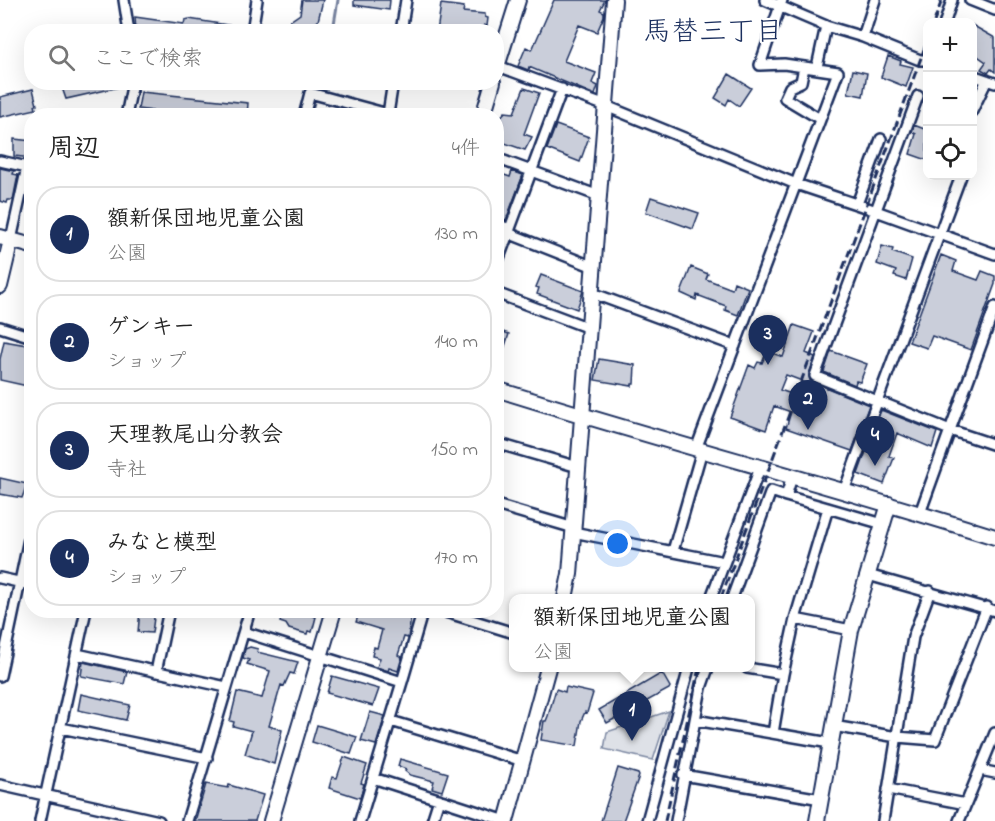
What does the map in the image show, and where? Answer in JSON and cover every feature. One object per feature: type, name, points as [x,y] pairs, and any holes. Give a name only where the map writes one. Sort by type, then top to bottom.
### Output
[{"type":"street","points":[[124,0],[128,24]]},
{"type":"street","points":[[253,24],[257,0]]},
{"type":"street","points":[[402,24],[406,0]]},
{"type":"street","points":[[504,45],[518,0]]},
{"type":"street","points":[[566,594],[574,530],[614,0]]},
{"type":"street","points":[[765,0],[781,3],[826,26],[863,37],[923,60]]},
{"type":"street","points":[[863,37],[875,0]]},
{"type":"street","points":[[946,18],[952,0]]},
{"type":"street","points":[[970,0],[995,10]]},
{"type":"street","points":[[673,551],[699,450],[735,346],[838,72],[784,64],[760,64],[781,3]]},
{"type":"street","points":[[817,68],[826,26]]},
{"type":"street","points":[[804,68],[801,82],[790,87],[785,98],[820,119]]},
{"type":"street","points":[[504,70],[606,106],[796,184],[995,254]]},
{"type":"street","points":[[977,103],[991,82]]},
{"type":"street","points":[[504,244],[562,89]]},
{"type":"street","points":[[128,108],[131,90]]},
{"type":"street","points":[[389,108],[392,90]]},
{"type":"street","points":[[485,108],[491,90]]},
{"type":"street","points":[[306,108],[310,93],[363,108]]},
{"type":"street","points":[[918,96],[816,376],[995,445]]},
{"type":"street","points":[[857,204],[881,139]]},
{"type":"street","points":[[0,160],[24,166]]},
{"type":"street","points":[[504,161],[599,196]]},
{"type":"street","points":[[844,491],[959,180]]},
{"type":"street","points":[[0,286],[5,238],[24,182]]},
{"type":"street","points":[[504,228],[594,267]]},
{"type":"street","points":[[5,238],[24,244]]},
{"type":"street","points":[[592,293],[735,346]]},
{"type":"street","points":[[504,296],[589,328]]},
{"type":"street","points":[[920,513],[994,314]]},
{"type":"street","points":[[0,327],[24,334]]},
{"type":"street","points":[[504,392],[995,537]]},
{"type":"street","points":[[504,444],[578,467]]},
{"type":"street","points":[[712,594],[760,468]]},
{"type":"street","points":[[786,496],[792,477]]},
{"type":"street","points":[[733,594],[771,491],[882,524]]},
{"type":"street","points":[[817,821],[851,630],[889,504]]},
{"type":"street","points":[[504,508],[574,530],[724,562]]},
{"type":"street","points":[[773,733],[795,619],[828,508]]},
{"type":"street","points":[[0,676],[24,563]]},
{"type":"street","points":[[833,726],[897,737],[935,740],[991,609],[868,574]]},
{"type":"street","points":[[0,578],[24,583]]},
{"type":"street","points":[[883,821],[913,637],[930,591]]},
{"type":"street","points":[[40,821],[84,618]]},
{"type":"street","points":[[156,672],[167,618]]},
{"type":"street","points":[[187,821],[248,618]]},
{"type":"street","points":[[271,821],[332,618]]},
{"type":"street","points":[[360,821],[421,618]]},
{"type":"street","points":[[465,618],[509,632]]},
{"type":"street","points":[[795,619],[851,630]]},
{"type":"street","points":[[244,632],[402,682]]},
{"type":"street","points":[[77,654],[226,687]]},
{"type":"street","points":[[755,670],[783,675]]},
{"type":"street","points":[[373,778],[506,821],[547,672]]},
{"type":"street","points":[[647,821],[688,672]]},
{"type":"street","points":[[676,821],[694,720],[707,672]]},
{"type":"street","points":[[694,720],[830,743]]},
{"type":"street","points":[[391,721],[523,761]]},
{"type":"street","points":[[61,728],[207,758]]},
{"type":"street","points":[[959,821],[995,733]]},
{"type":"street","points":[[980,770],[995,773]]},
{"type":"street","points":[[683,775],[821,799]]},
{"type":"street","points":[[0,785],[159,821]]},
{"type":"street","points":[[888,789],[966,804]]},
{"type":"street","points":[[432,821],[439,799]]},
{"type":"shaded area","points":[[669,711],[653,760],[604,749],[607,732]]},
{"type":"building","points":[[302,0],[323,0],[318,21],[314,24],[286,24],[300,14]]},
{"type":"building","points":[[354,0],[390,0],[389,10],[354,5]]},
{"type":"building","points":[[554,0],[605,0],[600,10],[604,12],[604,16],[597,32],[579,25],[564,61],[596,73],[592,83],[598,86],[595,95],[529,67],[528,70],[518,66],[526,47],[532,50]]},
{"type":"building","points":[[441,4],[464,7],[463,12],[485,14],[488,18],[487,24],[438,24]]},
{"type":"building","points":[[135,17],[184,24],[135,24]]},
{"type":"building","points":[[185,20],[222,24],[184,24]]},
{"type":"building","points":[[977,28],[995,38],[995,72],[991,69],[988,73],[981,69],[986,62],[977,56]]},
{"type":"building","points":[[888,56],[901,61],[900,64],[913,67],[906,87],[881,77]]},
{"type":"building","points":[[853,70],[867,73],[863,96],[848,93]]},
{"type":"building","points":[[729,74],[751,88],[739,106],[729,99],[726,105],[715,98]]},
{"type":"building","points":[[524,88],[539,93],[524,134],[532,137],[525,150],[504,143],[504,113],[514,113]]},
{"type":"building","points":[[33,90],[37,105],[35,105],[36,108],[24,108],[24,112],[0,117],[0,97]]},
{"type":"building","points":[[63,90],[106,90],[66,99]]},
{"type":"building","points":[[141,92],[248,103],[248,108],[138,108]]},
{"type":"building","points":[[556,125],[589,137],[580,162],[547,149]]},
{"type":"building","points":[[914,125],[923,128],[923,159],[910,154],[916,134],[912,132]]},
{"type":"building","points":[[14,139],[24,140],[24,157],[14,156]]},
{"type":"building","points":[[0,168],[14,171],[13,174],[18,175],[13,200],[8,200],[7,203],[0,201]]},
{"type":"building","points":[[512,171],[523,175],[506,220],[504,219],[504,175],[510,177]]},
{"type":"building","points":[[651,197],[699,213],[693,229],[646,212]]},
{"type":"building","points":[[882,246],[912,259],[906,280],[894,276],[896,271],[877,264]]},
{"type":"building","points":[[941,255],[956,261],[953,271],[978,280],[982,271],[995,276],[995,284],[971,350],[932,336],[927,348],[909,342]]},
{"type":"building","points":[[691,267],[708,274],[706,279],[732,289],[734,282],[748,288],[738,315],[725,310],[726,306],[697,295],[696,300],[681,293]]},
{"type":"building","points":[[541,275],[583,291],[577,309],[537,294],[539,288],[536,287]]},
{"type":"building","points":[[794,325],[814,332],[806,353],[815,357],[809,374],[810,381],[869,405],[852,451],[786,428],[791,412],[774,406],[766,430],[730,417],[749,365],[755,368],[758,362],[762,363],[767,351],[783,357]],"holes":[[[786,375],[802,381],[797,396],[780,390]]]},
{"type":"building","points":[[504,332],[509,334],[504,349]]},
{"type":"building","points":[[4,341],[24,345],[24,385],[0,380],[0,359]]},
{"type":"building","points":[[831,351],[867,364],[860,382],[856,381],[855,385],[824,372]]},
{"type":"building","points":[[599,359],[635,365],[634,384],[632,386],[595,380]]},
{"type":"building","points":[[881,410],[937,432],[932,448],[897,433],[889,456],[894,458],[884,484],[858,474]]},
{"type":"building","points":[[0,478],[24,483],[22,498],[0,494]]},
{"type":"building","points":[[139,618],[154,618],[152,633],[138,632]]},
{"type":"building","points":[[274,618],[316,618],[312,632],[308,631],[307,634],[289,629],[286,624],[280,622],[281,620]]},
{"type":"building","points":[[357,618],[411,618],[408,638],[404,637],[398,655],[402,657],[398,671],[389,668],[388,671],[377,667],[380,658],[372,656],[382,630],[356,622]]},
{"type":"building","points":[[250,647],[258,649],[257,652],[298,662],[294,674],[290,673],[284,686],[281,685],[269,726],[282,730],[274,764],[245,754],[252,731],[233,726],[234,722],[230,721],[237,692],[262,698],[270,671],[247,664],[249,660],[243,658],[245,649]]},
{"type":"building","points":[[83,662],[127,672],[124,684],[81,676]]},
{"type":"building","points":[[662,673],[669,689],[607,723],[599,710]]},
{"type":"building","points":[[332,676],[379,689],[373,706],[327,693]]},
{"type":"building","points":[[566,687],[593,693],[587,713],[585,712],[581,721],[577,746],[541,740],[544,721],[548,716],[556,689],[565,692]]},
{"type":"building","points":[[81,694],[130,705],[126,720],[78,710]]},
{"type":"building","points":[[370,712],[385,716],[376,745],[361,741]]},
{"type":"building","points":[[317,725],[357,737],[351,754],[312,742]]},
{"type":"building","points":[[344,757],[367,765],[361,783],[364,784],[360,798],[329,788],[332,777],[337,778]]},
{"type":"building","points":[[400,759],[448,773],[442,791],[432,788],[434,781],[410,775],[405,771],[406,769],[398,766]]},
{"type":"building","points":[[618,768],[639,776],[623,821],[601,821]]},
{"type":"building","points":[[206,784],[228,788],[229,785],[263,795],[255,821],[195,821]]},
{"type":"waterway","points":[[334,24],[338,0]]},
{"type":"waterway","points":[[312,108],[314,103]]},
{"type":"railway","points":[[935,18],[942,0]]},
{"type":"railway","points":[[722,594],[923,53]]},
{"type":"railway","points":[[665,821],[698,672]]},
{"type":"place","name":"天理教尾山分教会","points":[[768,365]]},
{"type":"place","name":"ゲンキー","points":[[808,430]]},
{"type":"place","name":"みなと模型","points":[[875,466]]},
{"type":"place","name":"額新保団地児童公園","points":[[632,741]]},
{"type":"district","name":"馬替三丁目","points":[[713,30]]}]
